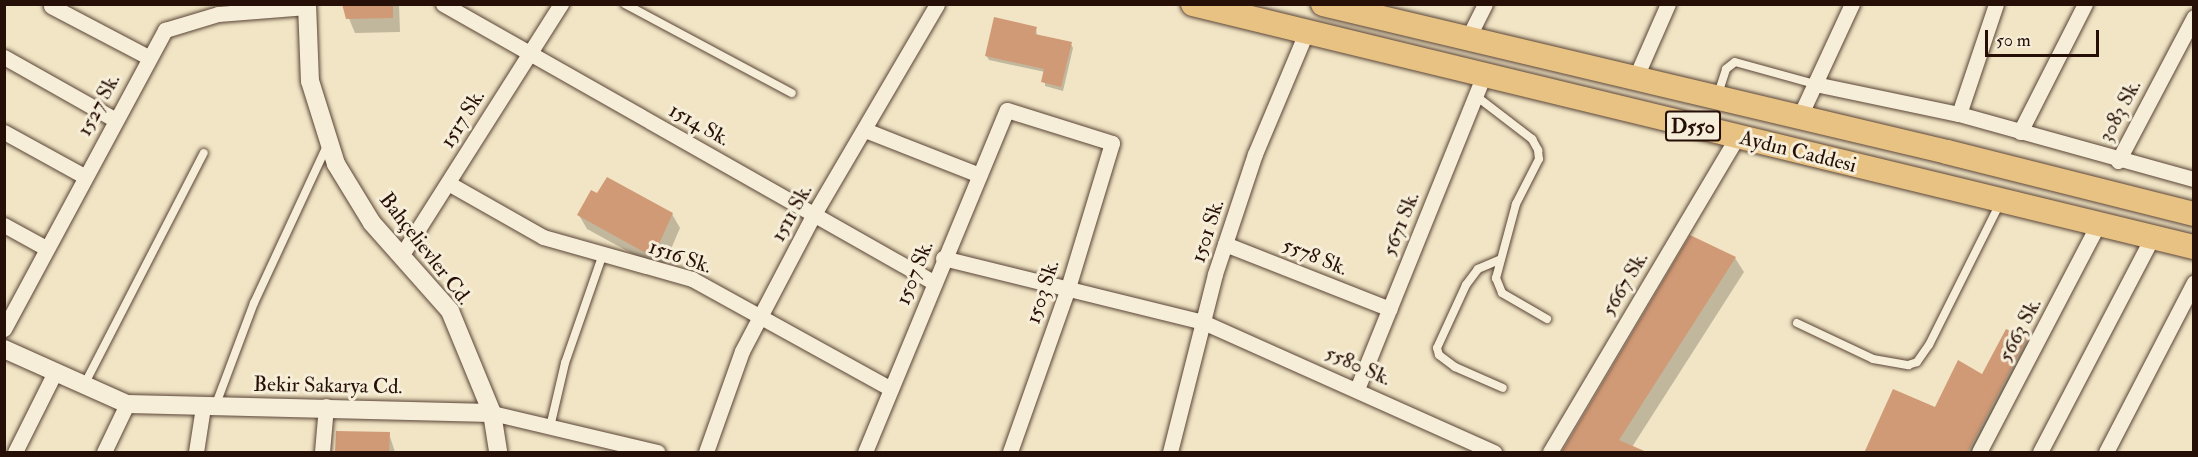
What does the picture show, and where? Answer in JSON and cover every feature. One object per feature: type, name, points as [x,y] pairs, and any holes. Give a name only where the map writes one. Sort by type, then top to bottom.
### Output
[{"type":"highway","name":"Aydın Caddesi","points":[[1193,4],[1306,30],[1480,85],[1737,137],[2097,226],[2193,247]]},
{"type":"highway","name":"Aydın Caddesi","points":[[1325,5],[2193,214]]},
{"type":"street","name":"1514 Sk.","points":[[443,4],[933,282]]},
{"type":"street","name":"1517 Sk.","points":[[401,256],[561,4]]},
{"type":"street","name":"1511 Sk.","points":[[705,453],[742,351],[761,314],[814,214],[937,4]]},
{"type":"street","points":[[1467,40],[1485,4]]},
{"type":"street","points":[[1635,79],[1668,4]]},
{"type":"street","points":[[1799,118],[1852,4]]},
{"type":"street","points":[[1959,114],[1996,4]]},
{"type":"street","points":[[2020,132],[2085,4]]},
{"type":"street","points":[[51,6],[148,57]]},
{"type":"street","name":"1527 Sk.","points":[[4,329],[114,119],[165,30],[193,19],[307,6]]},
{"type":"street","name":"Bahçelievler Cd.","points":[[307,6],[310,81],[336,164],[372,224],[450,311],[492,413],[498,453]]},
{"type":"street","name":"3083 Sk.","points":[[2118,161],[2193,16]]},
{"type":"street","name":"1501 Sk.","points":[[1170,453],[1225,244],[1255,154],[1306,30]]},
{"type":"street","points":[[4,57],[114,119]]},
{"type":"street","points":[[1815,84],[1959,114],[2118,161],[2193,179]]},
{"type":"street","name":"5671 Sk.","points":[[1358,389],[1480,85]]},
{"type":"street","name":"1503 Sk.","points":[[1007,110],[1112,143],[1068,288],[1010,453]]},
{"type":"street","name":"1507 Sk.","points":[[865,453],[933,282],[1007,110]]},
{"type":"street","points":[[865,130],[979,175]]},
{"type":"street","points":[[4,132],[84,176]]},
{"type":"street","name":"5667 Sk.","points":[[1550,453],[1737,137]]},
{"type":"street","name":"1516 Sk.","points":[[448,183],[543,237],[692,279],[761,314],[891,388]]},
{"type":"street","points":[[4,225],[46,248]]},
{"type":"street","name":"5663 Sk.","points":[[1979,453],[2097,226]]},
{"type":"street","points":[[2040,453],[2152,238]]},
{"type":"street","name":"5578 Sk.","points":[[1225,244],[1390,309]]},
{"type":"street","name":"5580 Sk.","points":[[943,258],[1203,322],[1358,389],[1494,453]]},
{"type":"street","points":[[2106,453],[2193,282]]},
{"type":"street","name":"Bekir Sakarya Cd.","points":[[4,349],[127,404],[209,407],[326,406],[492,413],[657,453]]},
{"type":"street","points":[[15,453],[55,372]]},
{"type":"street","points":[[104,453],[127,404]]},
{"type":"street","points":[[322,453],[326,406]]},
{"type":"street","points":[[196,453],[209,407]]},
{"type":"lane","points":[[625,4],[792,93]]},
{"type":"lane","points":[[1717,99],[1726,69],[1735,62],[1815,84]]},
{"type":"lane","points":[[1480,85],[1532,139],[1539,159],[1516,204],[1499,260],[1496,278],[1502,293],[1547,319]]},
{"type":"lane","points":[[209,407],[259,292],[329,142]]},
{"type":"lane","points":[[84,385],[204,153]]},
{"type":"lane","points":[[1797,323],[1873,359],[1908,365],[1917,362],[1929,345],[2000,202]]},
{"type":"lane","points":[[550,427],[565,363],[603,254]]},
{"type":"lane","points":[[1499,260],[1478,269],[1466,285],[1437,348],[1439,355],[1455,367],[1503,388]]},
{"type":"building","points":[[342,4],[393,4],[393,18],[346,19]]},
{"type":"building","points":[[994,17],[1037,27],[1035,34],[1072,42],[1061,87],[1041,82],[1044,69],[985,56]]},
{"type":"building","points":[[607,177],[673,213],[653,257],[577,215],[591,190],[597,193]]},
{"type":"building","points":[[1690,235],[1736,257],[1619,440],[1649,453],[1561,453]]},
{"type":"building","points":[[2006,329],[2027,338],[1967,453],[1864,453],[1893,389],[1935,407],[1958,360],[1982,374]]},
{"type":"building","points":[[336,431],[390,432],[389,453],[335,453]]}]
